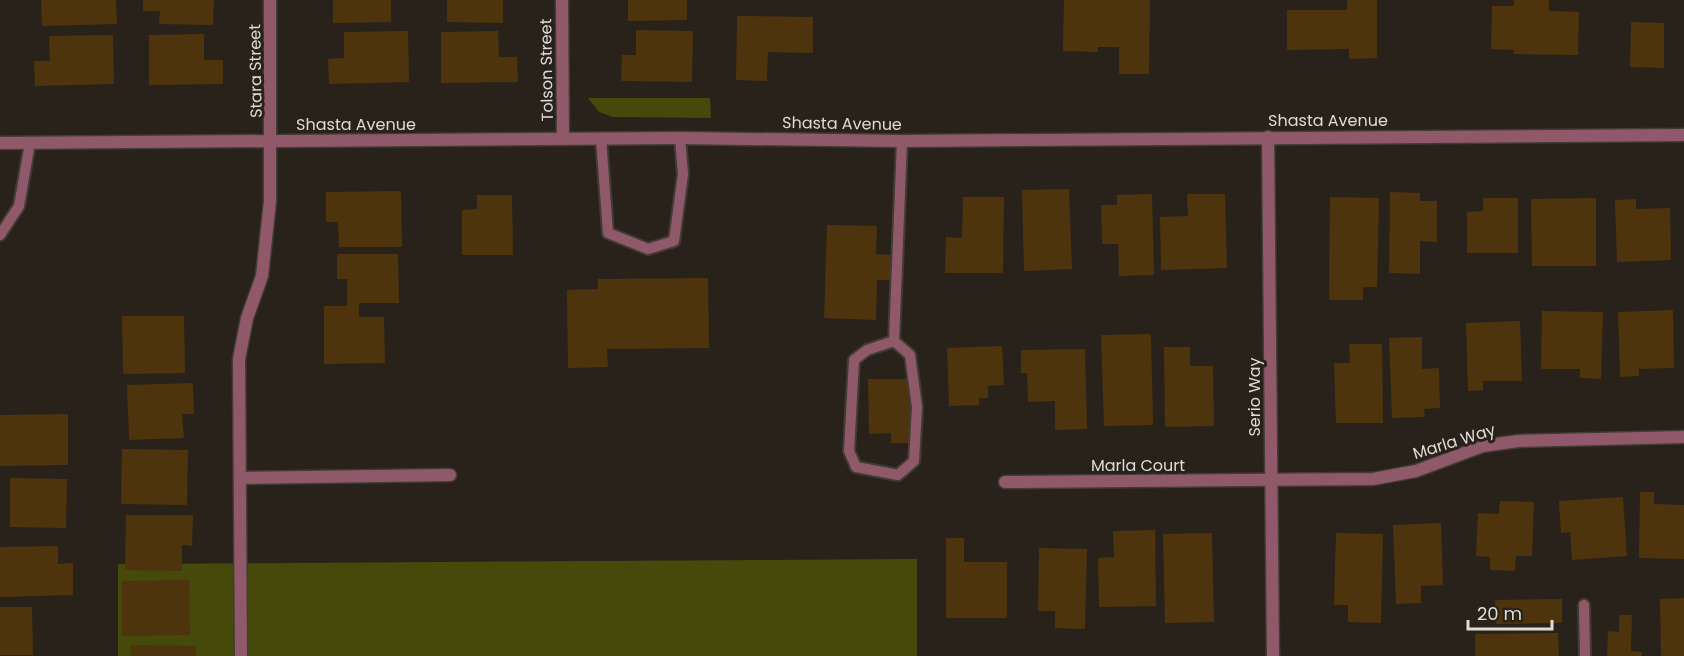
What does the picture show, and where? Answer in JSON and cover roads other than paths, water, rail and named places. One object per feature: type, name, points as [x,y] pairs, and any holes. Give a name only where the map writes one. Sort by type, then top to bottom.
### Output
[{"type":"street","name":"Stara Street","points":[[241,656],[239,359],[247,318],[262,276],[270,201],[272,141],[270,0]]},
{"type":"street","name":"Tolson Street","points":[[562,0],[563,139]]},
{"type":"street","name":"Shasta Avenue","points":[[0,143],[602,138],[902,141],[1684,135]]},
{"type":"street","name":"Serio Way","points":[[1268,137],[1273,656]]},
{"type":"street","name":"Marla Way","points":[[1271,481],[1373,479],[1416,471],[1483,446],[1518,441],[1684,437]]},
{"type":"street","points":[[240,478],[450,475]]},
{"type":"street","name":"Marla Court","points":[[1005,482],[1271,481]]},
{"type":"lane","points":[[602,138],[608,233],[648,249],[674,240],[683,174],[680,138]]},
{"type":"lane","points":[[894,341],[902,141]]},
{"type":"lane","points":[[0,234],[19,206],[30,143]]},
{"type":"lane","points":[[894,341],[910,355],[917,407],[914,461],[898,475],[856,467],[849,451],[854,360],[867,350],[894,341]]},
{"type":"lane","points":[[1584,605],[1585,656]]}]
